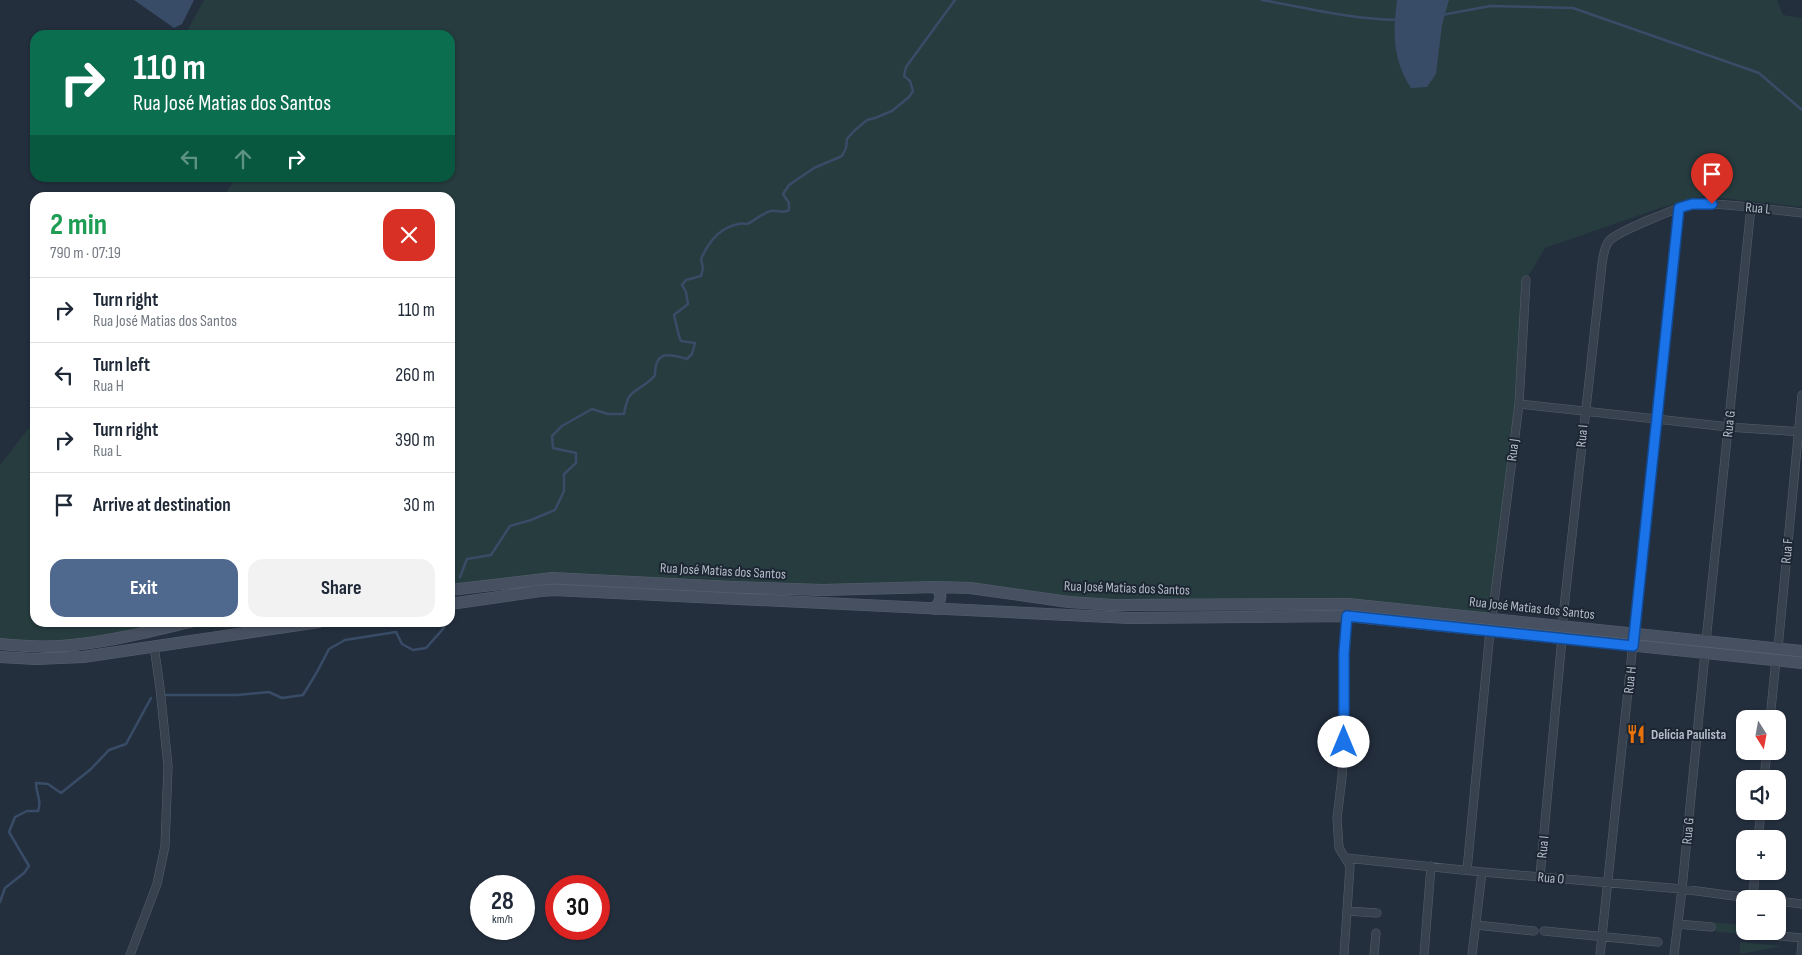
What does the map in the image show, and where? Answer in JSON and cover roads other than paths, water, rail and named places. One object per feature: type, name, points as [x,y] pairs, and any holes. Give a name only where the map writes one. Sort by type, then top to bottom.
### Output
[{"type":"main road","name":"Rua José Matias dos Santos","points":[[455,589],[552,578],[822,590],[936,586],[970,588],[1070,602],[1113,605],[1348,604],[1635,634],[1706,647],[1777,654],[1802,651]]},
{"type":"main road","points":[[934,609],[939,603],[940,598],[940,592],[936,586]]},
{"type":"main road","points":[[968,611],[963,608],[960,600],[961,595],[970,588]]},
{"type":"main road","name":"Rua José Matias dos Santos","points":[[455,603],[554,590],[1130,618],[1347,616],[1633,646],[1706,647]]},
{"type":"main road","points":[[0,644],[61,646],[129,637],[170,627]]},
{"type":"main road","points":[[0,657],[36,659],[83,657],[250,628]]},
{"type":"main road","name":"Rua José Matias dos Santos","points":[[1777,654],[1802,663]]},
{"type":"street","name":"Rua L","points":[[1606,246],[1614,237],[1632,227],[1692,204],[1751,206],[1802,213]]},
{"type":"street","name":"Rua G","points":[[1674,955],[1751,206]]},
{"type":"street","name":"Rua H","points":[[1600,955],[1679,208]]},
{"type":"street","name":"Rua I","points":[[1562,626],[1585,410],[1602,264],[1606,246]]},
{"type":"street","name":"Rua J","points":[[1492,618],[1519,404],[1526,280]]},
{"type":"street","name":"Rua F","points":[[1771,710],[1800,432],[1802,395]]},
{"type":"street","points":[[1519,404],[1728,427],[1800,432]]},
{"type":"street","points":[[1344,955],[1350,866],[1339,848],[1337,818],[1344,750],[1344,653],[1348,604]]},
{"type":"street","points":[[1467,870],[1490,631]]},
{"type":"street","name":"Rua I","points":[[1540,876],[1562,638]]},
{"type":"street","points":[[130,955],[157,884],[165,846],[168,766],[154,646]]},
{"type":"street","name":"Rua O","points":[[1346,858],[1736,896]]},
{"type":"street","points":[[1424,955],[1431,866]]},
{"type":"street","points":[[1472,955],[1482,872]]},
{"type":"street","points":[[1786,902],[1802,904]]},
{"type":"street","points":[[1347,911],[1377,913]]},
{"type":"street","points":[[1678,924],[1711,927]]},
{"type":"street","points":[[1476,925],[1534,931]]},
{"type":"street","points":[[1544,931],[1658,942]]},
{"type":"street","points":[[1374,955],[1376,933]]},
{"type":"street","points":[[1786,938],[1802,940],[1801,955]]},
{"type":"water","points":[[134,0],[194,0],[182,24],[174,28]]},
{"type":"water","points":[[1397,0],[1449,0],[1442,25],[1436,74],[1427,87],[1411,88],[1400,67],[1395,45]]},
{"type":"waterway","points":[[460,577],[467,559],[491,555],[510,526],[555,510],[564,491],[564,474],[576,463],[576,453],[553,448],[552,436],[562,426],[592,409],[608,414],[624,414],[629,397],[655,375],[657,362],[660,358],[669,355],[687,359],[692,354],[695,343],[681,341],[674,315],[688,304],[686,292],[682,285],[686,280],[701,276],[703,268],[701,259],[707,247],[726,228],[747,224],[771,211],[784,212],[789,210],[789,203],[783,194],[789,185],[814,168],[842,156],[846,148],[847,139],[854,131],[867,120],[892,111],[909,97],[913,91],[910,81],[904,76],[906,67],[955,0]]},
{"type":"waterway","points":[[1262,0],[1346,15],[1397,20]]},
{"type":"waterway","points":[[1442,15],[1490,6],[1573,8],[1759,73],[1802,110]]},
{"type":"waterway","points":[[166,695],[237,695],[269,692],[282,698],[303,695],[329,649],[345,640],[396,632],[402,644],[413,650],[426,648],[444,627]]},
{"type":"waterway","points":[[0,902],[5,888],[24,873],[29,866],[9,832],[15,817],[27,811],[38,811],[39,803],[36,783],[48,784],[61,793],[91,769],[109,750],[126,744],[151,698]]},
{"type":"place","name":"Delícia Paulista","points":[[1636,734]]}]
